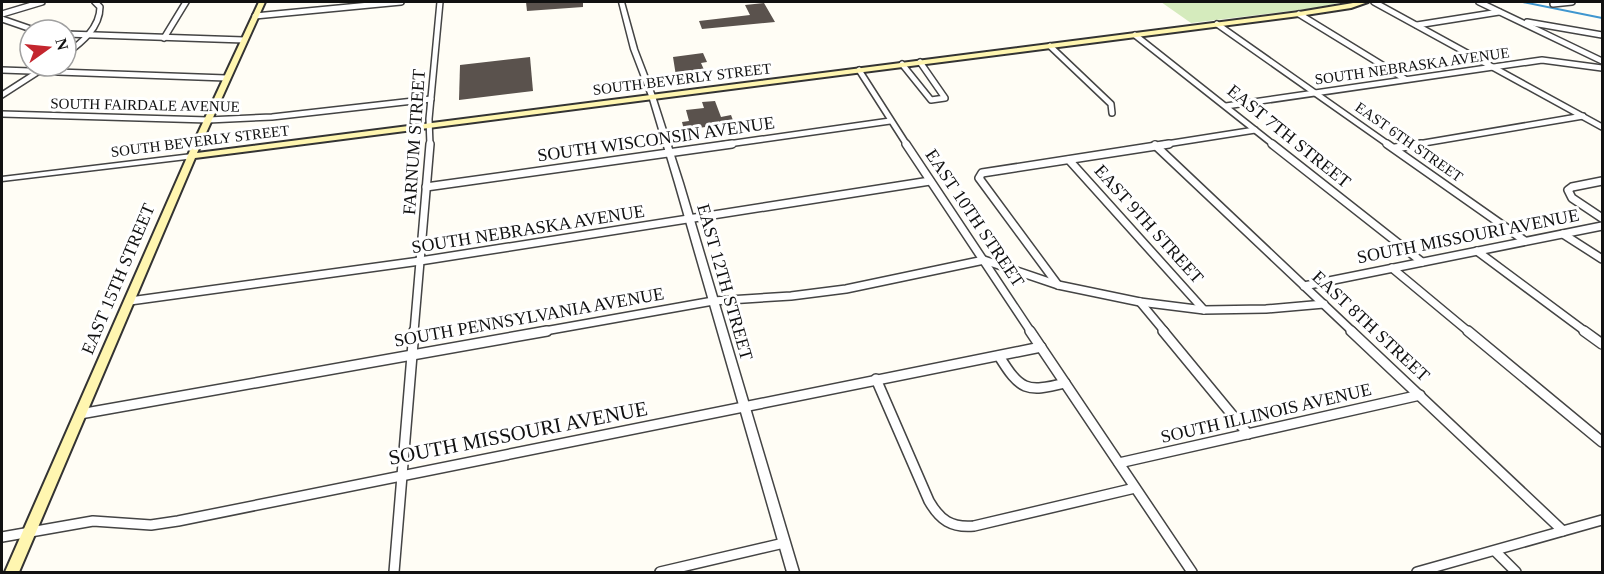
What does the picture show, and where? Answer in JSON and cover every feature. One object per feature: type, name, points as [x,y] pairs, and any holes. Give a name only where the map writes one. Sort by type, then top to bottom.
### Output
[{"type":"main road","name":"EAST 15TH STREET","points":[[12,573],[226,78],[262,2]]},
{"type":"main road","name":"SOUTH BEVERLY STREET","points":[[192,156],[1299,14],[1365,2]]},
{"type":"street","points":[[2,14],[42,2]]},
{"type":"street","points":[[78,43],[101,13],[100,6],[95,2]]},
{"type":"street","points":[[164,38],[186,2]]},
{"type":"street","points":[[255,16],[401,2]]},
{"type":"street","name":"FARNUM STREET","points":[[394,573],[440,2]]},
{"type":"street","name":"EAST 12TH STREET","points":[[621,2],[634,50],[670,152],[792,573]]},
{"type":"street","points":[[1374,2],[1602,127]]},
{"type":"street","points":[[1479,2],[1602,61]]},
{"type":"street","points":[[1553,4],[1572,2]]},
{"type":"street","points":[[1418,25],[1501,12]]},
{"type":"street","points":[[1299,14],[1406,80]]},
{"type":"street","points":[[2,19],[18,24]]},
{"type":"street","points":[[1517,20],[1602,35]]},
{"type":"street","name":"EAST 6TH STREET","points":[[1218,24],[1525,241]]},
{"type":"street","points":[[78,35],[244,40]]},
{"type":"street","name":"EAST 7TH STREET","points":[[1135,35],[1422,262]]},
{"type":"street","points":[[1050,46],[1111,104],[1112,113]]},
{"type":"street","name":"SOUTH NEBRASKA AVENUE","points":[[1226,106],[1548,59],[1602,68]]},
{"type":"street","points":[[902,64],[931,100],[945,98],[920,62]]},
{"type":"street","points":[[2,70],[18,71]]},
{"type":"street","name":"EAST 10TH STREET","points":[[859,70],[890,121],[1192,573]]},
{"type":"street","points":[[78,73],[226,78]]},
{"type":"street","points":[[2,95],[29,78]]},
{"type":"street","name":"SOUTH FAIRDALE AVENUE","points":[[2,114],[208,120],[272,117],[431,99]]},
{"type":"street","points":[[1395,148],[1583,116]]},
{"type":"street","name":"SOUTH WISCONSIN AVENUE","points":[[426,187],[890,121]]},
{"type":"street","points":[[1058,285],[980,178],[982,172],[1255,130]]},
{"type":"street","name":"EAST 8TH STREET","points":[[1155,145],[1563,531]]},
{"type":"street","name":"SOUTH BEVERLY STREET","points":[[2,179],[192,156]]},
{"type":"street","name":"EAST 9TH STREET","points":[[1069,160],[1204,310]]},
{"type":"street","points":[[1602,180],[1568,190],[1572,198],[1602,218]]},
{"type":"street","name":"SOUTH NEBRASKA AVENUE","points":[[130,301],[420,261],[930,181]]},
{"type":"street","name":"SOUTH MISSOURI AVENUE","points":[[1304,286],[1602,226]]},
{"type":"street","points":[[1563,234],[1602,259]]},
{"type":"street","points":[[1477,251],[1602,344]]},
{"type":"street","points":[[984,260],[1058,285],[1140,302],[1204,310],[1293,308],[1324,304]]},
{"type":"street","name":"SOUTH PENNSYLVANIA AVENUE","points":[[80,414],[713,301],[791,296],[846,289],[984,260]]},
{"type":"street","points":[[1392,268],[1602,442]]},
{"type":"street","points":[[1140,302],[1248,434]]},
{"type":"street","name":"SOUTH MISSOURI AVENUE","points":[[2,537],[93,521],[151,525],[1041,347]]},
{"type":"street","points":[[999,356],[1013,378],[1022,387],[1035,391],[1065,383]]},
{"type":"street","points":[[876,380],[929,501],[945,523],[962,528],[974,526],[1135,488]]},
{"type":"street","name":"SOUTH ILLINOIS AVENUE","points":[[1119,463],[1420,395]]},
{"type":"street","points":[[1417,573],[1602,520]]},
{"type":"street","points":[[660,573],[784,543]]},
{"type":"street","points":[[1495,551],[1516,573]]},
{"type":"green space","points":[[1161,2],[1344,2],[1315,8],[1191,23]]},
{"type":"building","points":[[526,2],[583,2],[583,7],[527,11]]},
{"type":"building","points":[[764,3],[775,22],[702,29],[699,21],[750,15],[745,5]]},
{"type":"building","points":[[703,53],[707,62],[701,63],[705,72],[695,74],[696,76],[676,76],[673,57]]},
{"type":"building","points":[[530,57],[533,91],[459,100],[460,65]]},
{"type":"building","points":[[715,101],[721,117],[731,115],[734,123],[684,130],[682,122],[689,121],[686,110],[704,108],[702,102]]},
{"type":"waterway","points":[[1523,2],[1602,18]]}]
